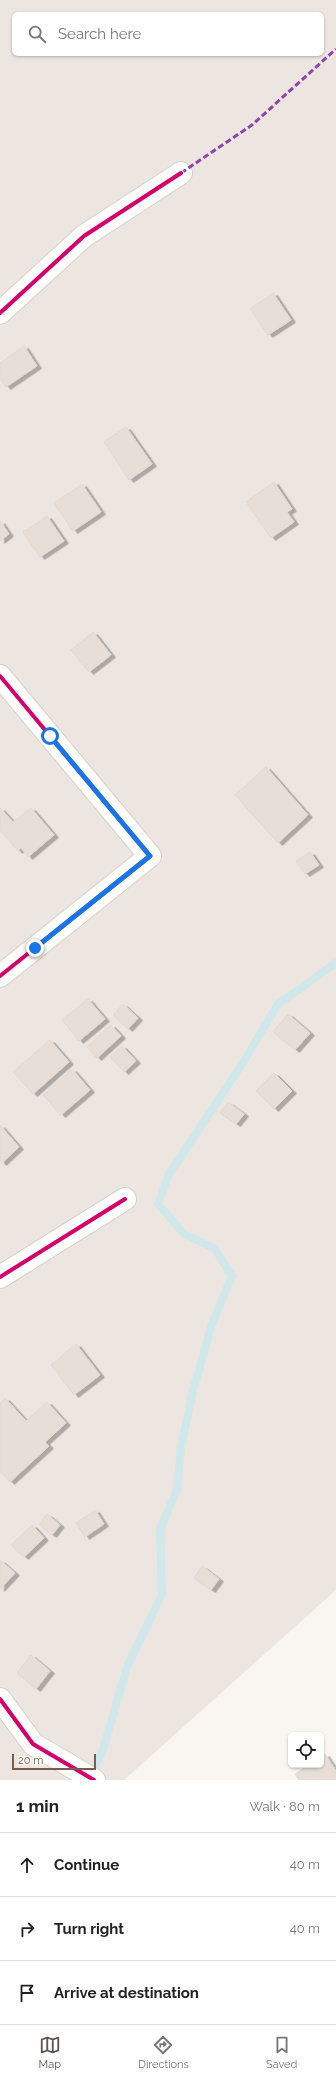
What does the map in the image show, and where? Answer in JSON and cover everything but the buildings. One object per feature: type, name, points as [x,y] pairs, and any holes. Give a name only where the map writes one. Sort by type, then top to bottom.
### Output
[{"type":"street","points":[[0,313],[84,236],[181,173]]},
{"type":"street","points":[[0,676],[150,856],[0,976]]},
{"type":"street","points":[[0,1277],[125,1199]]},
{"type":"street","points":[[0,1699],[33,1744],[94,1780]]},
{"type":"shaded area","points":[[0,0],[336,0],[336,1590],[124,1780],[0,1780]]},
{"type":"waterway","points":[[90,1776],[103,1750],[127,1667],[162,1594],[160,1529],[177,1490],[181,1447],[193,1391],[212,1324],[232,1276],[215,1249],[184,1234],[158,1204],[168,1176],[244,1061],[278,1004],[336,963]]},
{"type":"marked path","points":[[181,173],[252,125],[336,49]]},
{"type":"cycle path","points":[[0,313],[84,236],[181,173]]},
{"type":"cycle path","points":[[0,676],[150,856],[0,976]]},
{"type":"cycle path","points":[[0,1277],[125,1199]]},
{"type":"cycle path","points":[[0,1699],[33,1744],[94,1780]]},
{"type":"route","points":[[35,948],[150,856],[50,736]]}]
